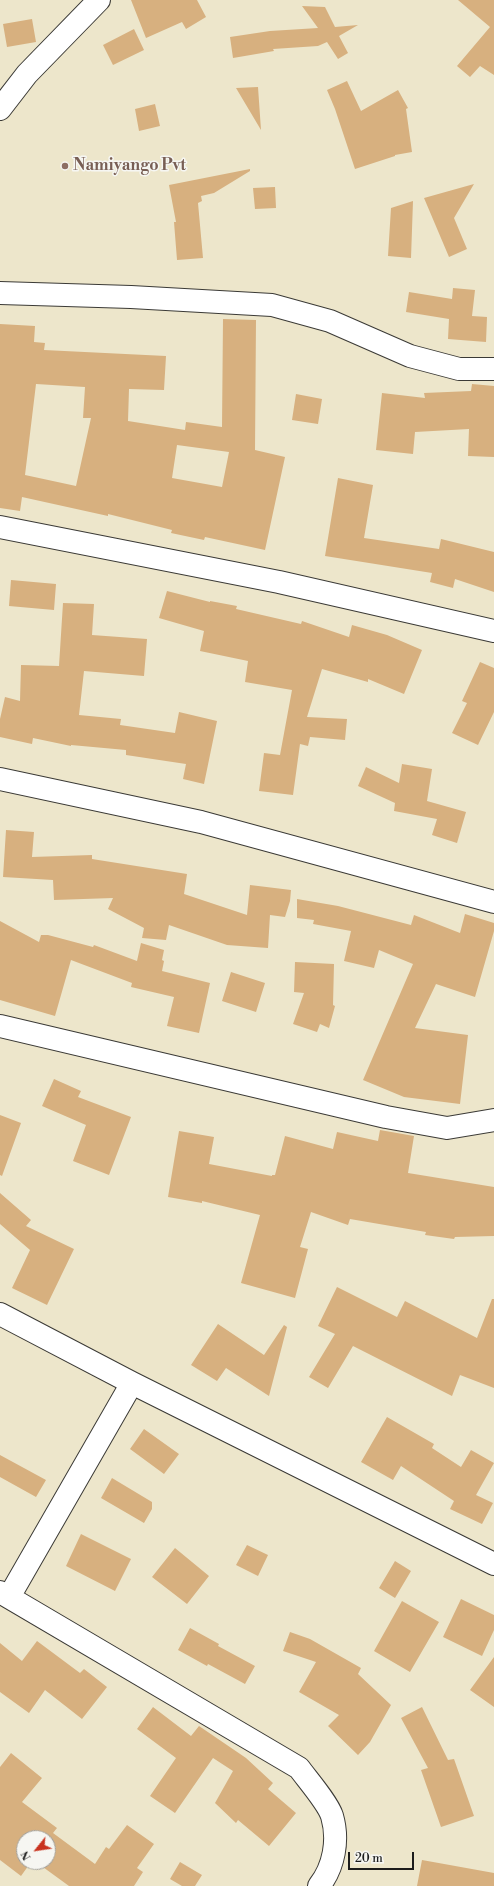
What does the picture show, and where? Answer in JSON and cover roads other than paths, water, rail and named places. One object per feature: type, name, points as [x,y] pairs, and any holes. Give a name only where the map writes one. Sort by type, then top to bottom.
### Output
[{"type":"street","points":[[0,109],[27,74],[99,0]]},
{"type":"street","points":[[0,293],[131,297],[272,305],[330,321],[410,356],[459,369],[494,369]]},
{"type":"street","points":[[0,527],[279,582],[494,631]]},
{"type":"street","points":[[0,779],[201,822],[494,902]]},
{"type":"street","points":[[0,1026],[386,1117],[447,1128],[494,1120]]},
{"type":"street","points":[[0,1314],[132,1383],[494,1564]]},
{"type":"street","points":[[132,1383],[4,1595],[298,1768],[331,1815],[336,1845],[328,1875],[319,1886]]},
{"type":"place","name":"Namiyango Pvt","points":[[65,166]]}]
